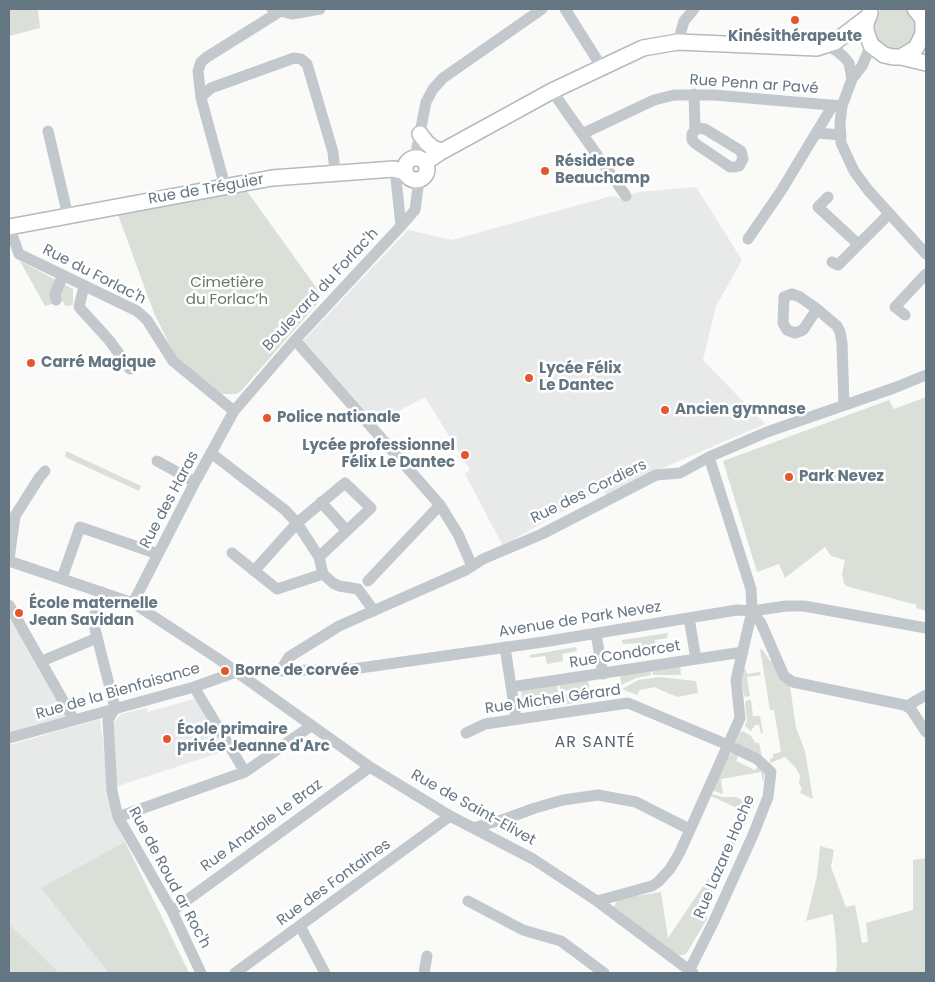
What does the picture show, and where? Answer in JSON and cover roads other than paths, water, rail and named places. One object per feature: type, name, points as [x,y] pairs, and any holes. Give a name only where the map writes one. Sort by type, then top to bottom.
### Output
[{"type":"main road","points":[[901,57],[923,45],[923,19],[917,10]]},
{"type":"main road","points":[[830,44],[871,12]]},
{"type":"main road","points":[[871,12],[866,31],[871,45]]},
{"type":"main road","points":[[420,160],[428,168],[426,174],[419,180],[401,175],[408,162],[420,160],[442,151],[552,91],[601,66],[643,48],[678,42],[806,48],[855,40],[871,45],[884,55],[926,63]]},
{"type":"main road","points":[[420,134],[433,148],[442,151]]},
{"type":"main road","name":"Rue de Tréguier","points":[[9,227],[272,178],[394,169],[401,175]]},
{"type":"street","points":[[225,186],[202,98],[198,71],[201,62],[275,10],[292,14],[320,9]]},
{"type":"street","points":[[420,160],[420,134],[426,102],[433,89],[443,78],[542,9]]},
{"type":"street","points":[[565,9],[601,66]]},
{"type":"street","points":[[678,42],[684,21],[694,9]]},
{"type":"street","points":[[830,44],[849,63],[852,79]]},
{"type":"street","points":[[748,239],[838,105],[852,79],[862,66],[868,48],[871,45]]},
{"type":"street","points":[[862,66],[884,55]]},
{"type":"street","points":[[202,98],[205,92],[211,88],[294,58],[301,59],[307,64],[333,152],[335,172]]},
{"type":"street","points":[[552,91],[626,196]]},
{"type":"street","points":[[694,94],[695,130]]},
{"type":"street","name":"Rue Penn ar Pavé","points":[[582,134],[654,100],[674,95],[694,94],[838,105]]},
{"type":"street","points":[[838,105],[841,143],[854,171],[888,214],[926,254]]},
{"type":"street","points":[[48,132],[68,216]]},
{"type":"street","points":[[818,133],[841,135]]},
{"type":"street","name":"Boulevard du Forlac'h","points":[[234,411],[295,340],[401,226],[401,175]]},
{"type":"street","name":"Boulevard du Forlac'h","points":[[401,226],[415,210],[419,180]]},
{"type":"street","points":[[828,197],[818,207],[858,244]]},
{"type":"street","points":[[832,262],[838,265],[888,214]]},
{"type":"street","name":"Rue du Forlac'h","points":[[9,227],[14,256],[64,275],[137,310],[147,320],[173,361],[234,411]]},
{"type":"street","points":[[905,315],[895,307],[926,274]]},
{"type":"street","points":[[43,297],[55,297],[64,275]]},
{"type":"street","points":[[84,286],[79,307],[109,340],[130,369]]},
{"type":"street","points":[[817,309],[840,332],[844,405]]},
{"type":"street","points":[[295,340],[440,505],[458,534],[472,566]]},
{"type":"street","name":"Rue des Cordiers","points":[[281,670],[289,657],[339,626],[466,570],[483,558],[542,534],[656,475],[680,472],[709,457],[767,432],[926,375]]},
{"type":"street","name":"Rue des Haras","points":[[134,603],[195,482],[234,411]]},
{"type":"street","points":[[211,453],[272,499],[297,523],[319,557],[323,574],[339,586],[358,589],[374,611]]},
{"type":"street","points":[[597,901],[652,886],[670,869],[680,852],[740,718],[736,680],[752,611],[750,589],[709,457]]},
{"type":"street","points":[[157,461],[195,482]]},
{"type":"street","points":[[9,560],[15,516],[38,478],[45,471]]},
{"type":"street","points":[[254,571],[297,523],[345,483],[371,508],[319,557]]},
{"type":"street","points":[[321,502],[347,531]]},
{"type":"street","points":[[368,581],[440,505]]},
{"type":"street","points":[[62,578],[80,527],[158,554]]},
{"type":"street","points":[[232,553],[277,589],[323,574]]},
{"type":"street","name":"Rue de Saint-Elivet","points":[[9,560],[134,603],[212,655],[370,767],[450,816],[533,859],[597,901],[690,972]]},
{"type":"street","points":[[102,592],[92,621],[115,708]]},
{"type":"street","points":[[9,605],[74,720]]},
{"type":"street","name":"Avenue de Park Nevez","points":[[236,672],[352,669],[596,634],[738,610],[752,611],[786,606],[804,606],[926,628]]},
{"type":"street","points":[[752,611],[762,623],[784,676],[793,682],[907,706],[926,732]]},
{"type":"street","points":[[689,618],[696,659]]},
{"type":"street","points":[[596,634],[603,674]]},
{"type":"street","points":[[42,661],[97,638]]},
{"type":"street","points":[[505,647],[516,720]]},
{"type":"street","name":"Rue Condorcet","points":[[511,687],[743,652]]},
{"type":"street","name":"Rue de la Bienfaisance","points":[[9,738],[194,687],[236,672]]},
{"type":"street","points":[[194,687],[245,772]]},
{"type":"street","points":[[907,706],[926,695]]},
{"type":"street","name":"Rue Michel Gérard","points":[[466,733],[485,724],[628,703],[728,745]]},
{"type":"street","name":"Rue de Roud ar Roc'h","points":[[115,708],[108,720],[112,791],[118,818],[172,910],[201,973]]},
{"type":"street","points":[[118,818],[245,772],[311,726]]},
{"type":"street","name":"Rue Lazare Hoche","points":[[690,972],[753,835],[768,797],[771,772],[756,760],[728,745]]},
{"type":"street","name":"Rue Anatole Le Braz","points":[[172,910],[370,767]]},
{"type":"street","points":[[473,828],[505,820],[535,808],[563,800],[598,795],[636,802],[689,829]]},
{"type":"street","name":"Rue des Fontaines","points":[[235,973],[450,816]]},
{"type":"street","points":[[468,901],[523,930],[561,941],[604,973]]},
{"type":"street","points":[[300,926],[325,973]]},
{"type":"street","points":[[424,973],[427,956]]},
{"type":"place","name":"Kinésithérapeute","points":[[795,20]]},
{"type":"place","name":"Résidence Beauchamp","points":[[545,171]]},
{"type":"place","name":"Carré Magique","points":[[31,363]]},
{"type":"place","name":"Lycée Félix Le Dantec","points":[[529,378]]},
{"type":"place","name":"Ancien gymnase","points":[[665,410]]},
{"type":"place","name":"Police nationale","points":[[267,418]]},
{"type":"place","name":"Lycée professionnel Félix Le Dantec","points":[[465,455]]},
{"type":"place","name":"Park Nevez","points":[[789,477]]},
{"type":"place","name":"École maternelle Jean Savidan","points":[[19,613]]},
{"type":"place","name":"Borne de corvée","points":[[225,671]]},
{"type":"place","name":"École primaire privée Jeanne d'Arc","points":[[167,739]]},
{"type":"district","name":"AR SANTÉ","points":[[595,743]]},
{"type":"park label","name":"Cimetière du Forlac’h","points":[[227,292]]}]
